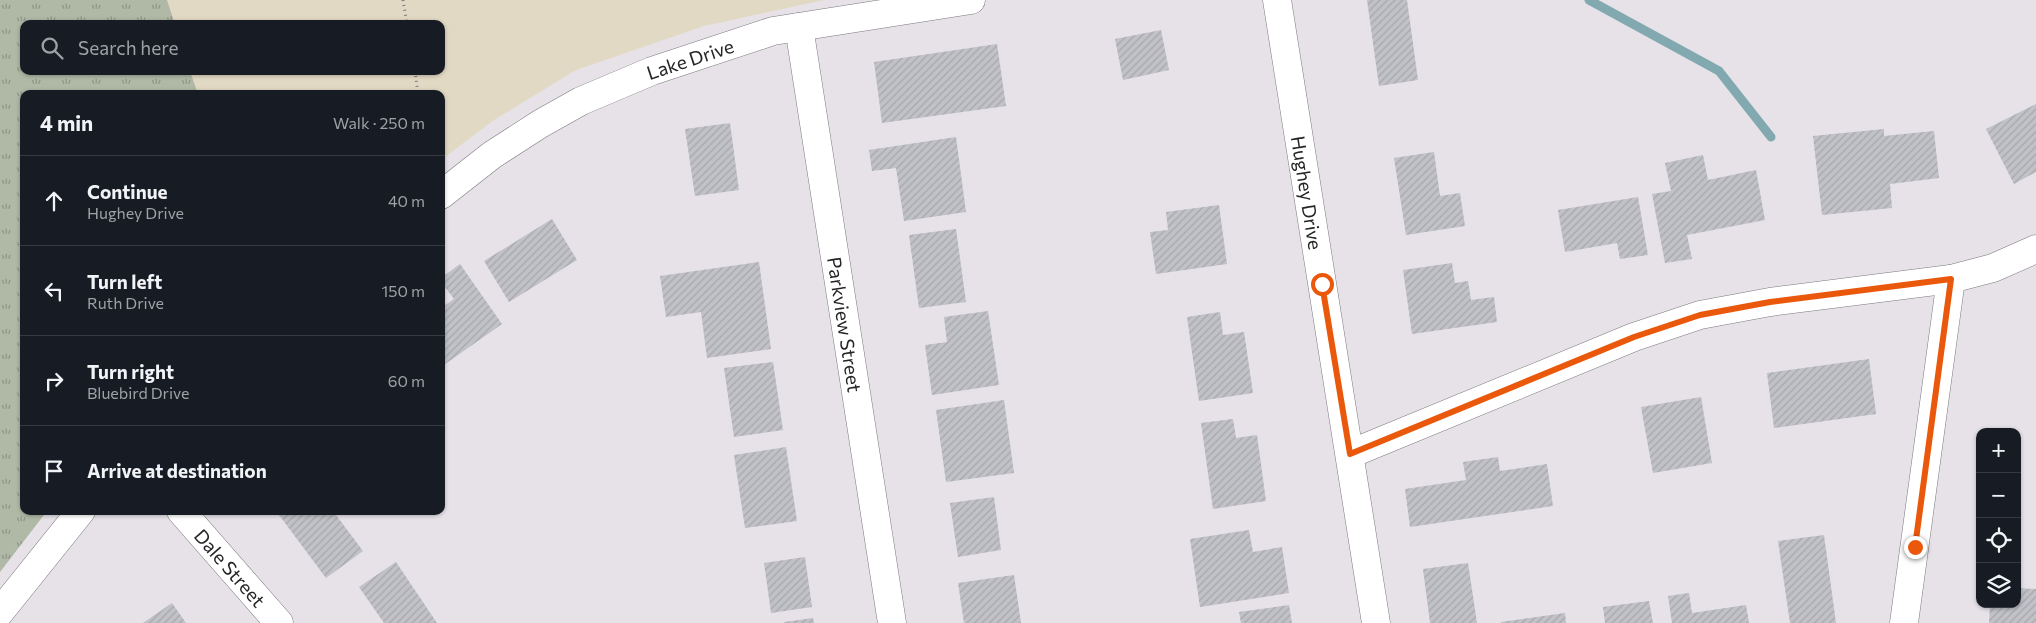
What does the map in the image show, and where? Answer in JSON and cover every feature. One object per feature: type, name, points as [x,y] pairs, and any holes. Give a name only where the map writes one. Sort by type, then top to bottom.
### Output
[{"type":"street","name":"Lake Drive","points":[[445,192],[516,138],[589,97],[652,70],[758,35],[971,0]]},
{"type":"street","name":"Hughey Drive","points":[[1277,0],[1376,623]]},
{"type":"street","name":"Parkview Street","points":[[799,27],[892,623]]},
{"type":"street","points":[[1350,454],[1634,337],[1700,315],[1770,302],[1951,279],[1993,268],[2036,249]]},
{"type":"street","points":[[1904,623],[1951,279]]},
{"type":"street","points":[[0,612],[78,515]]},
{"type":"street","name":"Dale Street","points":[[184,515],[279,623]]},
{"type":"path","points":[[403,0],[406,20]]},
{"type":"path","points":[[416,75],[417,90]]},
{"type":"shaded area","points":[[167,0],[824,0],[704,26],[576,70],[494,120],[445,157],[445,90],[197,90],[191,75],[445,75],[445,20],[174,20]]},
{"type":"green space","points":[[0,0],[167,0],[174,20],[20,20],[20,75],[191,75],[197,90],[20,90],[20,515],[44,515],[0,572]]},
{"type":"building","points":[[1367,0],[1407,0],[1418,80],[1379,86]]},
{"type":"building","points":[[1161,30],[1169,70],[1123,80],[1115,39]]},
{"type":"building","points":[[997,44],[1006,106],[882,123],[874,62]]},
{"type":"building","points":[[2036,104],[2036,172],[2014,184],[1986,129]]},
{"type":"building","points":[[730,123],[739,190],[695,196],[685,129]]},
{"type":"building","points":[[1884,129],[1884,136],[1934,131],[1939,178],[1890,184],[1892,208],[1822,215],[1813,136]]},
{"type":"building","points":[[956,137],[966,212],[904,221],[896,168],[872,171],[869,150]]},
{"type":"building","points":[[1434,152],[1440,196],[1460,193],[1465,226],[1406,235],[1394,158]]},
{"type":"building","points":[[1703,155],[1708,180],[1756,170],[1765,220],[1687,235],[1692,259],[1665,263],[1652,194],[1671,191],[1665,163]]},
{"type":"building","points":[[1638,197],[1648,255],[1620,259],[1617,243],[1565,252],[1558,210]]},
{"type":"building","points":[[1219,205],[1227,264],[1156,274],[1150,232],[1168,230],[1166,212]]},
{"type":"building","points":[[552,219],[577,260],[509,302],[484,261]]},
{"type":"building","points":[[956,229],[966,302],[919,308],[909,235]]},
{"type":"building","points":[[759,262],[771,349],[707,358],[701,312],[666,317],[660,276]]},
{"type":"building","points":[[1452,263],[1455,283],[1468,281],[1471,300],[1494,297],[1497,322],[1412,334],[1403,270]]},
{"type":"building","points":[[460,264],[502,324],[445,364],[445,305],[454,299],[445,287],[445,275]]},
{"type":"building","points":[[988,311],[999,385],[932,395],[925,345],[947,342],[944,317]]},
{"type":"building","points":[[1220,312],[1223,335],[1244,332],[1253,393],[1199,401],[1187,317]]},
{"type":"building","points":[[1869,359],[1876,414],[1774,428],[1767,373]]},
{"type":"building","points":[[773,362],[783,430],[734,437],[724,368]]},
{"type":"building","points":[[1701,397],[1712,463],[1653,473],[1641,407]]},
{"type":"building","points":[[1004,400],[1014,473],[946,482],[936,410]]},
{"type":"building","points":[[1233,419],[1236,438],[1257,435],[1266,501],[1213,509],[1201,423]]},
{"type":"building","points":[[786,447],[797,521],[745,528],[734,455]]},
{"type":"building","points":[[1498,457],[1500,471],[1547,464],[1553,506],[1410,527],[1405,489],[1466,480],[1463,462]]},
{"type":"building","points":[[994,497],[1001,550],[958,557],[950,503]]},
{"type":"building","points":[[279,515],[336,515],[363,551],[326,578]]},
{"type":"building","points":[[1249,530],[1253,552],[1282,547],[1289,593],[1200,607],[1190,539]]},
{"type":"building","points":[[1824,535],[1836,623],[1790,623],[1778,541]]},
{"type":"building","points":[[805,557],[812,607],[771,613],[764,563]]},
{"type":"building","points":[[396,562],[437,623],[384,623],[359,587]]},
{"type":"building","points":[[1468,563],[1477,623],[1430,623],[1423,569]]},
{"type":"building","points":[[1014,575],[1021,623],[964,623],[958,583]]},
{"type":"building","points":[[2021,588],[2036,589],[2036,623],[1989,623],[1990,608],[2021,608]]},
{"type":"building","points":[[1689,593],[1692,613],[1746,605],[1749,623],[1672,623],[1668,596]]},
{"type":"building","points":[[1649,601],[1653,623],[1605,623],[1603,607]]},
{"type":"building","points":[[172,603],[186,623],[143,623]]},
{"type":"building","points":[[1289,605],[1292,623],[1241,623],[1239,612]]},
{"type":"building","points":[[1565,613],[1566,623],[1501,623],[1501,622]]},
{"type":"building","points":[[813,618],[814,623],[784,623],[784,622]]},
{"type":"waterway","points":[[1589,0],[1719,71],[1771,137]]},
{"type":"route","points":[[1322,284],[1350,454],[1634,337],[1700,315],[1770,302],[1951,279],[1915,547]]}]
